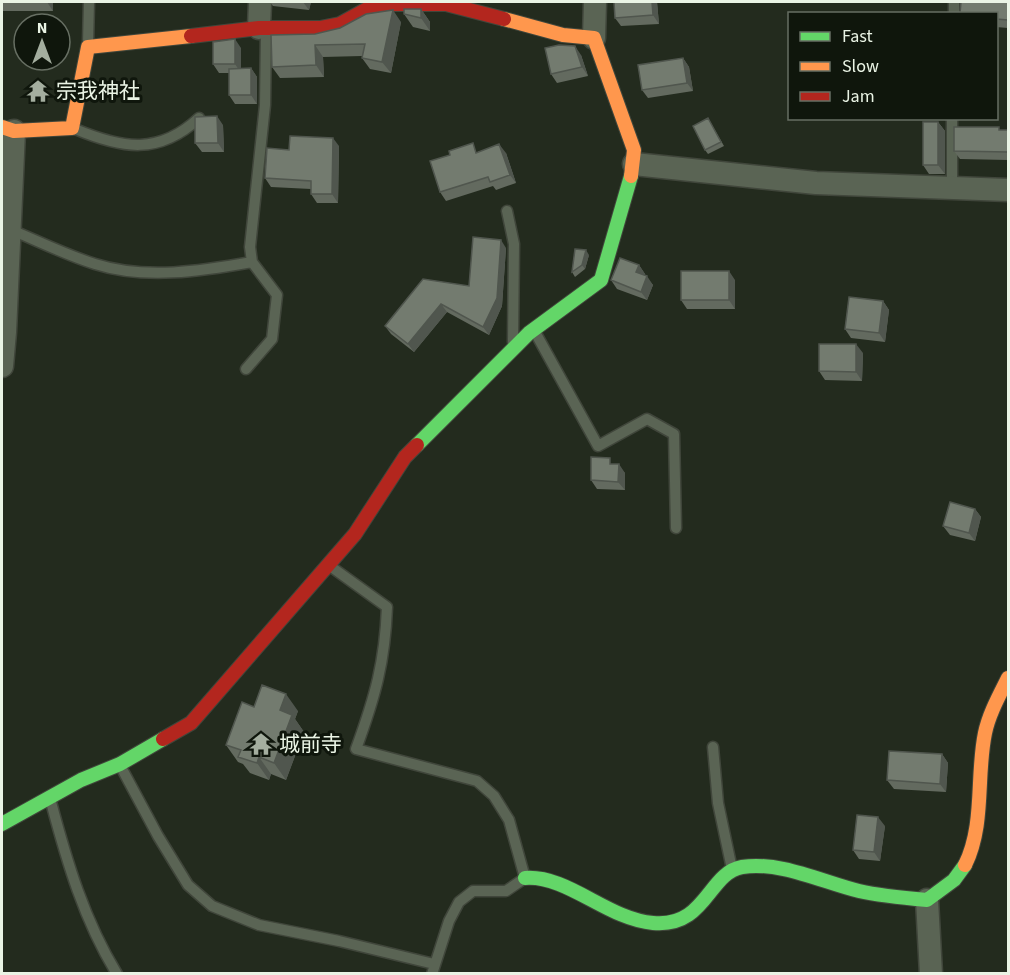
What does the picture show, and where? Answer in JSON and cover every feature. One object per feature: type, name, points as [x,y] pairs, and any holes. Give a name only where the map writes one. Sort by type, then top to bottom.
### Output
[{"type":"street","points":[[260,2],[263,28]]},
{"type":"street","points":[[2,824],[81,780],[120,764],[191,723],[355,534],[405,457],[534,329],[601,280],[634,164],[634,150],[594,38],[595,2]]},
{"type":"street","points":[[2,366],[9,229],[8,129],[72,128],[88,47],[263,28],[320,28],[340,24],[367,9],[386,4],[445,3],[563,35],[594,38]]},
{"type":"street","points":[[634,164],[816,183],[1008,190]]},
{"type":"street","points":[[525,878],[539,877],[552,881],[632,919],[653,924],[671,922],[688,916],[699,908],[732,870],[746,867],[801,874],[872,894],[927,900],[957,877],[966,863],[979,812],[984,735],[990,713],[1008,678]]},
{"type":"street","points":[[927,900],[931,974]]},
{"type":"lane","points":[[88,47],[89,2]]},
{"type":"lane","points":[[246,369],[272,339],[277,295],[252,262],[250,247],[264,115],[263,28]]},
{"type":"lane","points":[[72,128],[103,141],[145,146],[182,134],[199,118]]},
{"type":"lane","points":[[952,120],[952,187]]},
{"type":"lane","points":[[507,211],[514,244],[514,348]]},
{"type":"lane","points":[[9,229],[97,265],[128,270],[155,273],[205,271],[252,262]]},
{"type":"lane","points":[[534,329],[598,446],[646,419],[674,434],[676,528]]},
{"type":"lane","points":[[120,764],[158,836],[188,885],[212,906],[259,926],[339,941],[433,969],[448,921],[459,902],[473,891],[506,891],[525,878],[509,820],[494,796],[477,781],[356,749],[375,697],[386,652],[387,607],[328,564]]},
{"type":"lane","points":[[713,747],[718,803],[732,870]]},
{"type":"lane","points":[[50,798],[72,877],[101,948],[117,974]]},
{"type":"building","points":[[614,2],[652,2],[653,15],[615,18]]},
{"type":"building","points":[[961,2],[1008,2],[1008,20],[998,19],[998,12],[960,12]]},
{"type":"building","points":[[404,9],[421,9],[421,18],[404,14]]},
{"type":"building","points":[[393,10],[382,62],[362,58],[365,44],[315,45],[316,65],[272,67],[271,35],[315,34],[340,28],[366,14]]},
{"type":"building","points":[[235,39],[235,64],[213,64],[213,42]]},
{"type":"building","points":[[559,45],[575,46],[582,67],[551,74],[545,48]]},
{"type":"building","points":[[683,58],[687,83],[642,90],[638,65]]},
{"type":"building","points":[[251,68],[251,95],[229,95],[229,69]]},
{"type":"building","points":[[217,116],[218,143],[195,143],[195,117]]},
{"type":"building","points":[[708,118],[721,142],[705,150],[693,126]]},
{"type":"building","points":[[923,122],[938,122],[938,165],[923,165]]},
{"type":"building","points":[[954,127],[999,127],[999,130],[1008,130],[1008,152],[954,151]]},
{"type":"building","points":[[290,136],[333,138],[332,194],[311,194],[311,181],[265,178],[267,148],[289,150]]},
{"type":"building","points":[[473,143],[476,153],[499,144],[510,175],[490,182],[488,177],[440,192],[430,161],[450,155],[449,151]]},
{"type":"building","points":[[473,237],[501,240],[497,298],[483,327],[441,304],[408,344],[385,326],[423,279],[469,286]]},
{"type":"building","points":[[575,249],[586,250],[582,265],[572,272]]},
{"type":"building","points":[[620,258],[639,265],[636,272],[647,276],[641,292],[611,280]]},
{"type":"building","points":[[681,271],[729,271],[729,300],[681,300]]},
{"type":"building","points":[[849,297],[883,301],[879,333],[845,329]]},
{"type":"building","points":[[819,344],[856,344],[856,372],[819,371]]},
{"type":"building","points":[[591,457],[610,458],[610,464],[619,464],[618,482],[591,480]]},
{"type":"building","points":[[950,502],[975,509],[969,533],[943,526]]},
{"type":"building","points":[[262,685],[286,694],[280,710],[292,715],[274,763],[259,757],[257,763],[238,757],[241,750],[226,745],[242,702],[254,707]]},
{"type":"building","points":[[889,751],[942,754],[940,784],[887,780]]},
{"type":"building","points":[[857,815],[878,817],[874,852],[853,850]]},
{"type":"traffic: fast","points":[[417,445],[529,333],[601,280],[631,176]]},
{"type":"traffic: fast","points":[[2,824],[81,780],[120,764],[163,739]]},
{"type":"traffic: fast","points":[[525,878],[557,883],[620,914],[653,923],[671,922],[684,917],[705,899],[721,879],[731,871],[742,867],[772,867],[801,873],[859,891],[927,900],[954,880],[965,865]]},
{"type":"traffic: slow","points":[[504,19],[563,35],[594,38],[634,150],[631,176]]},
{"type":"traffic: slow","points":[[2,127],[14,131],[72,128],[88,47],[191,36]]},
{"type":"traffic: slow","points":[[965,865],[971,850],[978,817],[985,733],[1008,678]]},
{"type":"traffic: jam","points":[[191,36],[259,28],[320,28],[340,24],[367,9],[385,4],[446,4],[504,19]]},
{"type":"traffic: jam","points":[[163,739],[191,723],[355,534],[405,457],[417,445]]},
{"type":"place","name":"宗我神社","points":[[38,91]]},
{"type":"place","name":"城前寺","points":[[261,744]]}]
